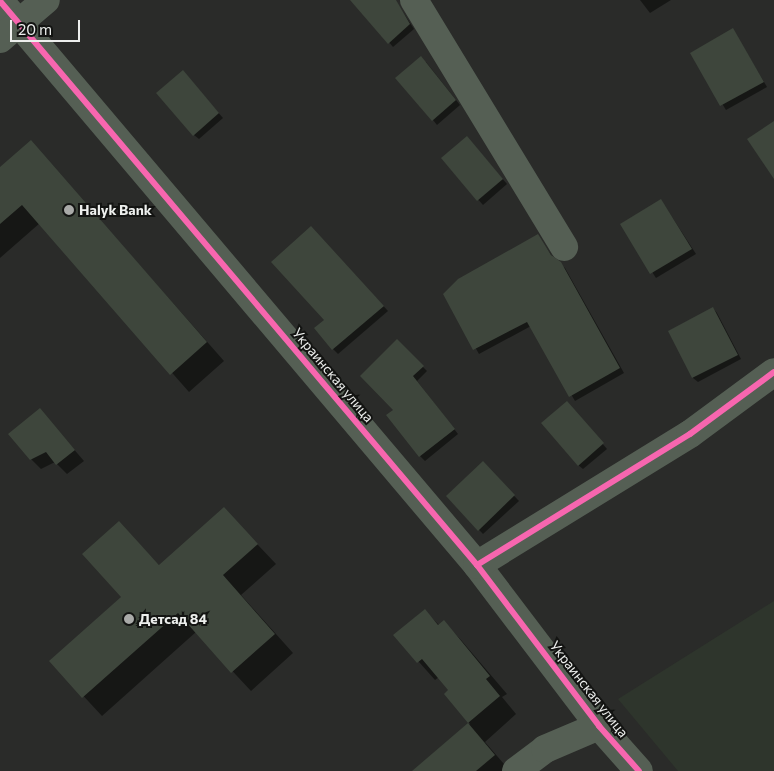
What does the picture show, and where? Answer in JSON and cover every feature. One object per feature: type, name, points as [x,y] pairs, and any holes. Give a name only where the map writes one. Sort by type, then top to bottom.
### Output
[{"type":"street","points":[[10,31],[46,0]]},
{"type":"street","points":[[414,0],[564,247]]},
{"type":"street","name":"Украинская улица","points":[[0,1],[10,31],[477,565],[600,726],[639,771]]},
{"type":"street","points":[[477,565],[690,434],[774,372]]},
{"type":"street","points":[[516,771],[545,749],[600,726]]},
{"type":"shaded area","points":[[774,601],[774,771],[678,771],[618,699]]},
{"type":"building","points":[[350,0],[396,0],[410,24],[388,44]]},
{"type":"building","points":[[733,28],[764,82],[720,106],[690,53]]},
{"type":"building","points":[[421,56],[456,100],[432,121],[395,78]]},
{"type":"building","points":[[183,70],[219,113],[193,136],[156,93]]},
{"type":"building","points":[[774,121],[774,179],[747,139]]},
{"type":"building","points":[[467,136],[503,179],[477,201],[441,158]]},
{"type":"building","points":[[31,140],[207,342],[170,375],[22,205],[0,224],[0,167]]},
{"type":"building","points":[[661,199],[692,249],[650,274],[620,224]]},
{"type":"building","points":[[311,226],[384,306],[332,350],[314,328],[324,320],[271,262]]},
{"type":"building","points":[[538,234],[551,255],[561,262],[620,368],[569,397],[527,322],[473,350],[443,294],[458,279]]},
{"type":"building","points":[[713,307],[738,355],[692,378],[668,331]]},
{"type":"building","points":[[397,339],[424,366],[413,376],[455,429],[419,457],[386,415],[393,410],[360,376]]},
{"type":"building","points":[[567,401],[604,443],[578,466],[541,423]]},
{"type":"building","points":[[40,408],[75,450],[56,465],[46,452],[30,460],[8,434]]},
{"type":"building","points":[[483,461],[515,495],[478,531],[446,496]]},
{"type":"building","points":[[224,507],[258,544],[223,575],[275,634],[231,673],[178,613],[82,698],[49,661],[121,597],[82,554],[119,521],[159,565]]},
{"type":"building","points":[[425,609],[438,625],[444,620],[490,676],[486,679],[500,696],[468,723],[444,694],[448,690],[422,659],[417,663],[393,635]]},
{"type":"building","points":[[468,723],[495,755],[476,771],[412,771]]},
{"type":"cycle path","points":[[0,1],[477,565],[599,726],[639,771]]},
{"type":"cycle path","points":[[477,565],[690,434],[774,372]]},
{"type":"place","name":"Halyk Bank","points":[[69,210]]},
{"type":"place","name":"Детсад 84","points":[[129,619]]}]
